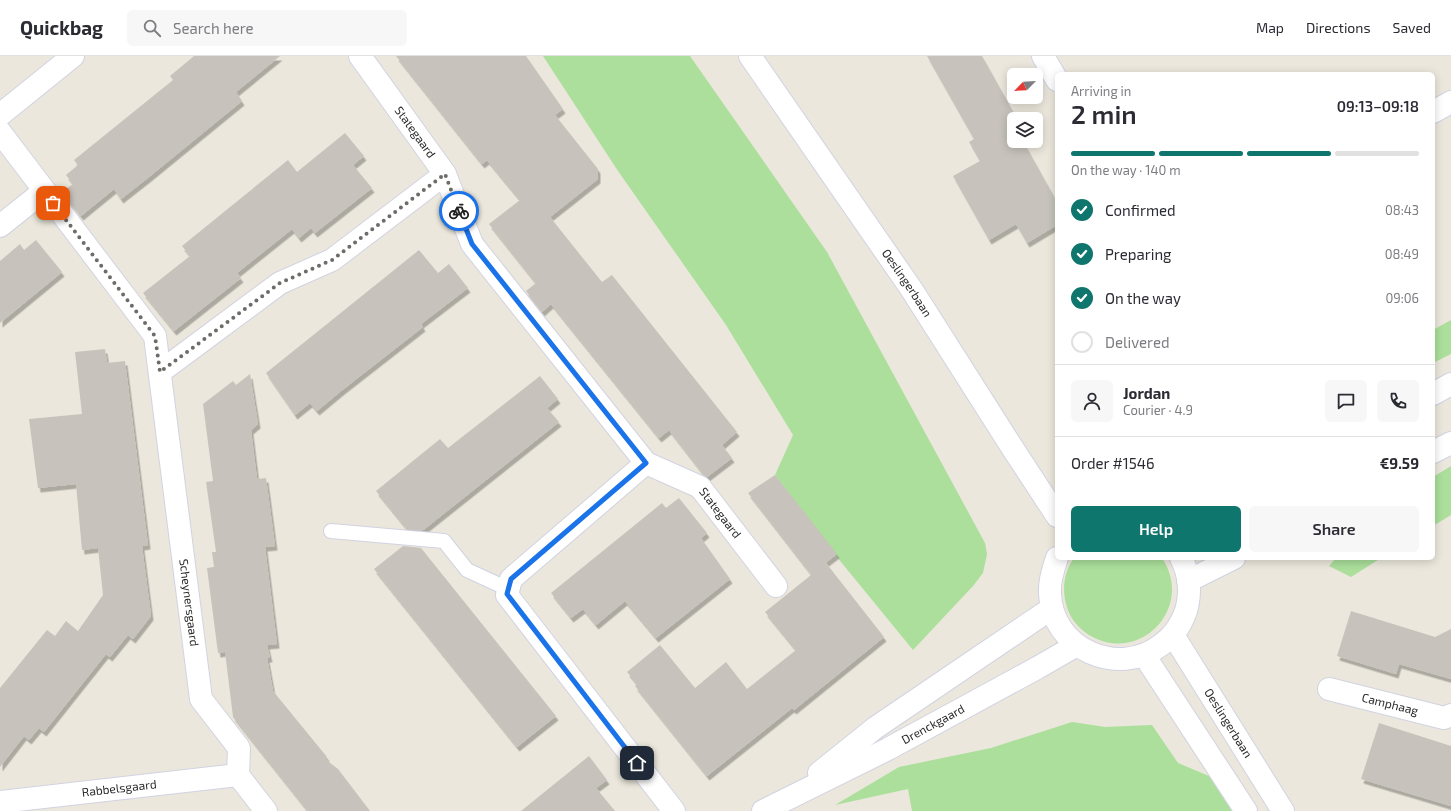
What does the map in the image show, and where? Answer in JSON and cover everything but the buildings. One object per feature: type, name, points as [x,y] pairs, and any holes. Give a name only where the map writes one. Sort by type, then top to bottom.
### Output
[{"type":"street","points":[[0,115],[73,56]]},
{"type":"street","name":"Stategaard","points":[[360,56],[445,174],[472,244],[646,463],[700,487],[776,586]]},
{"type":"street","name":"Oeslingerbaan","points":[[750,56],[912,290],[1055,513]]},
{"type":"street","points":[[1042,56],[1055,77]]},
{"type":"street","points":[[1435,111],[1451,102]]},
{"type":"street","name":"Scheynersgaard","points":[[0,132],[155,336],[201,699],[239,748],[238,775]]},
{"type":"street","points":[[160,372],[280,283],[332,260],[445,174]]},
{"type":"street","points":[[0,226],[44,191]]},
{"type":"street","points":[[1435,393],[1451,384]]},
{"type":"street","points":[[1435,451],[1451,443]]},
{"type":"street","points":[[646,463],[511,579],[507,594],[674,811]]},
{"type":"street","points":[[1056,560],[1051,580],[1050,594],[1052,608],[1057,620],[1063,630],[1077,644],[1098,656],[1108,658],[1132,658],[1144,655],[1156,649],[1173,635],[1182,622],[1188,604],[1188,580],[1182,560]]},
{"type":"street","points":[[1188,580],[1230,560]]},
{"type":"street","name":"Drenckgaard","points":[[786,799],[875,728],[1052,608]]},
{"type":"street","name":"Oeslingerbaan","points":[[1173,635],[1283,811]]},
{"type":"street","name":"Drenckgaard","points":[[763,811],[888,749],[1038,668],[1077,644]]},
{"type":"street","points":[[1144,655],[1246,811]]},
{"type":"street","name":"Camphaag","points":[[1329,689],[1444,718],[1451,714]]},
{"type":"street","points":[[238,775],[266,811]]},
{"type":"street","name":"Rabbelsgaard","points":[[0,802],[238,775]]},
{"type":"lane","points":[[331,531],[444,541],[467,570],[508,589]]},
{"type":"green space","points":[[543,56],[690,56],[827,252],[985,543],[987,554],[983,573],[973,586],[913,650],[841,562],[775,475],[793,435],[726,325],[618,171]]},
{"type":"green space","points":[[1451,320],[1451,354],[1435,362],[1435,329]]},
{"type":"green space","points":[[1451,466],[1451,515],[1435,525],[1435,476]]},
{"type":"green space","points":[[1073,560],[1163,560],[1170,577],[1172,595],[1167,612],[1157,626],[1143,637],[1127,643],[1108,643],[1089,635],[1078,626],[1067,609],[1064,586],[1066,574]]},
{"type":"green space","points":[[1334,560],[1378,560],[1351,577],[1329,566]]},
{"type":"green space","points":[[1072,722],[1105,727],[1152,725],[1178,763],[1209,776],[1232,811],[912,811],[908,789],[835,805],[899,767],[991,748]]},
{"type":"way so far","points":[[53,203],[155,336],[160,372],[280,283],[332,260],[445,174],[459,211]]},
{"type":"route","points":[[459,211],[472,244],[646,463],[511,579],[507,594],[637,763]]}]
